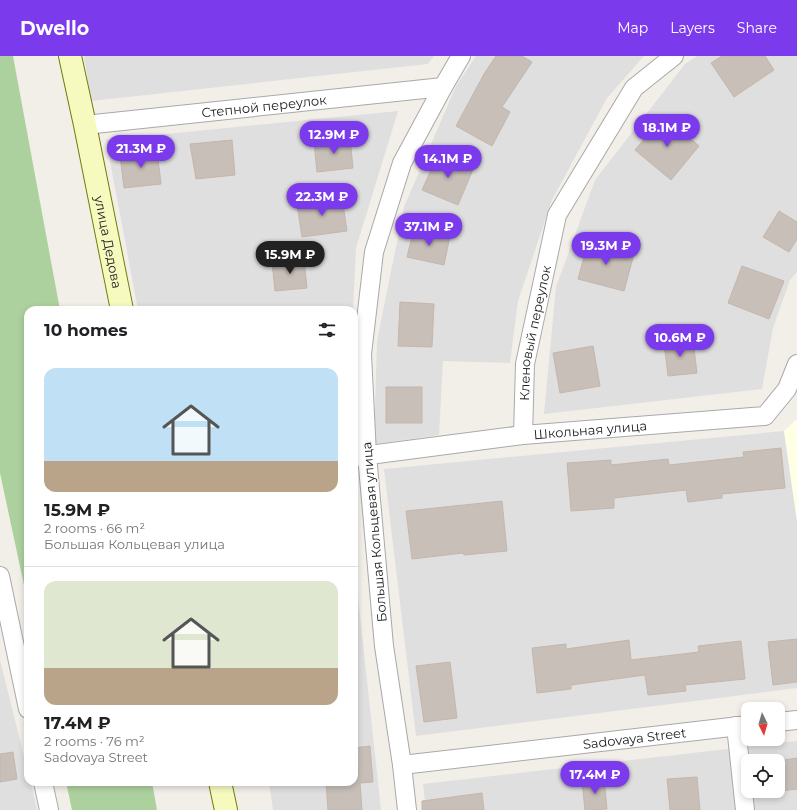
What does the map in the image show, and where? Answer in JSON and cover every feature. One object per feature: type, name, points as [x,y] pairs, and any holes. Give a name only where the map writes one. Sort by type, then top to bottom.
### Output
[{"type":"street","name":"улица Дедова","points":[[70,56],[121,306]]},
{"type":"street","name":"Большая Кольцевая улица","points":[[407,810],[402,765],[384,646],[361,456],[362,354],[374,252],[402,163],[443,86],[461,56]]},
{"type":"street","name":"Кленовый переулок","points":[[523,435],[525,364],[557,215],[634,88],[674,56]]},
{"type":"street","name":"Степной переулок","points":[[85,125],[443,86]]},
{"type":"street","name":"Школьная улица","points":[[361,456],[523,435],[765,416],[787,389],[797,364]]},
{"type":"street","points":[[0,576],[4,611],[24,693]]},
{"type":"street","points":[[785,721],[797,720]]},
{"type":"street","name":"Sadovaya Street","points":[[402,765],[741,725]]},
{"type":"street","points":[[743,746],[745,810]]},
{"type":"street","points":[[45,786],[49,810]]},
{"type":"street","points":[[221,786],[226,810]]},
{"type":"shaded area","points":[[84,56],[434,56],[428,64],[91,101]]},
{"type":"shaded area","points":[[476,56],[644,56],[607,98],[552,200],[518,301],[510,363],[443,361],[439,435],[374,444],[377,341],[404,207],[456,86]]},
{"type":"shaded area","points":[[697,56],[797,56],[797,272],[790,280],[773,328],[762,389],[544,414],[556,287],[595,180],[685,64]]},
{"type":"shaded area","points":[[398,111],[356,248],[353,306],[137,306],[106,140]]},
{"type":"shaded area","points":[[797,419],[797,521],[784,431]]},
{"type":"shaded area","points":[[784,431],[797,521],[797,688],[416,736],[384,469]]},
{"type":"shaded area","points":[[358,597],[381,810],[273,810],[270,786],[358,786]]},
{"type":"shaded area","points":[[0,660],[24,756],[24,786],[32,786],[37,810],[0,810]]},
{"type":"shaded area","points":[[797,741],[797,810],[426,810],[423,784],[754,746],[785,746],[785,742]]},
{"type":"green space","points":[[0,56],[13,56],[59,306],[24,306],[24,585],[0,473]]},
{"type":"green space","points":[[67,786],[153,786],[157,810],[72,810]]},
{"type":"building","points":[[496,56],[522,56],[532,62],[502,107],[510,112],[492,146],[456,126],[484,74]]},
{"type":"building","points":[[722,56],[765,56],[774,70],[734,97],[711,63]]},
{"type":"building","points":[[664,116],[699,146],[671,180],[635,150]]},
{"type":"building","points":[[350,138],[353,168],[317,172],[314,142]]},
{"type":"building","points":[[232,140],[235,175],[196,179],[190,144]]},
{"type":"building","points":[[157,150],[161,184],[124,188],[120,155]]},
{"type":"building","points":[[439,152],[474,167],[458,205],[422,190]]},
{"type":"building","points":[[342,197],[347,231],[302,237],[297,204]]},
{"type":"building","points":[[779,211],[797,222],[797,239],[789,252],[763,237]]},
{"type":"building","points":[[414,228],[450,236],[444,265],[407,257]]},
{"type":"building","points":[[588,242],[634,254],[624,291],[578,279]]},
{"type":"building","points":[[304,259],[307,288],[275,291],[272,262]]},
{"type":"building","points":[[742,266],[784,281],[769,319],[728,303]]},
{"type":"building","points":[[400,302],[434,304],[432,347],[398,346]]},
{"type":"building","points":[[693,340],[697,373],[668,376],[664,343]]},
{"type":"building","points":[[593,346],[600,386],[560,393],[553,353]]},
{"type":"building","points":[[386,387],[422,387],[422,423],[386,423]]},
{"type":"building","points":[[781,448],[785,488],[722,494],[722,498],[688,502],[686,490],[614,498],[614,508],[571,511],[567,463],[611,460],[611,465],[668,459],[669,465],[744,457],[743,452]]},
{"type":"building","points":[[502,501],[507,551],[464,555],[463,553],[412,559],[406,511]]},
{"type":"building","points":[[797,639],[797,682],[773,685],[768,642]]},
{"type":"building","points":[[629,640],[631,660],[699,652],[698,646],[741,641],[745,679],[685,685],[686,691],[648,695],[645,675],[571,685],[571,689],[537,693],[532,648],[566,644],[566,649]]},
{"type":"building","points":[[450,662],[457,718],[424,722],[416,666]]},
{"type":"building","points":[[370,746],[373,782],[360,783],[362,810],[328,810],[326,786],[358,786],[358,748]]},
{"type":"building","points":[[13,752],[17,779],[0,782],[0,754]]},
{"type":"building","points":[[797,758],[797,789],[785,790],[785,760]]},
{"type":"building","points":[[697,777],[700,810],[670,810],[667,779]]},
{"type":"building","points":[[604,779],[607,809],[585,810],[582,781]]},
{"type":"building","points":[[482,793],[484,810],[422,810],[422,801]]}]
